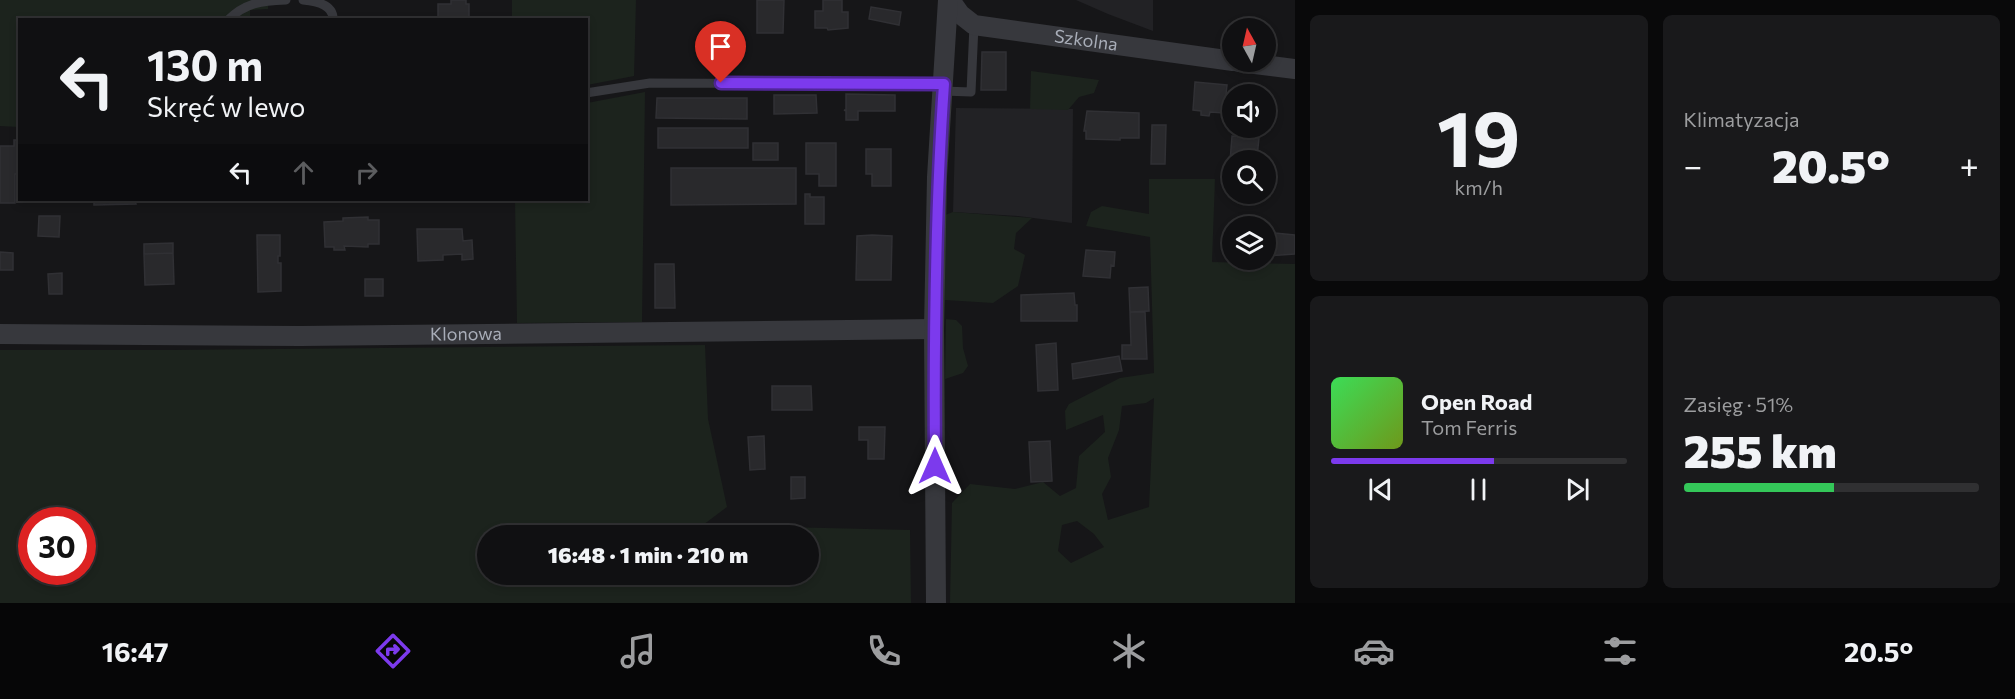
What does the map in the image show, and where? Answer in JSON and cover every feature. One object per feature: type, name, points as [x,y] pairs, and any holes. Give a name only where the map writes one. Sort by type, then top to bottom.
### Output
[{"type":"street","points":[[949,0],[960,14],[974,25]]},
{"type":"street","points":[[936,603],[934,329],[937,177],[949,0]]},
{"type":"street","name":"Szkolna","points":[[974,25],[1222,59]]},
{"type":"street","points":[[1276,67],[1295,69]]},
{"type":"street","name":"Klonowa","points":[[0,334],[301,336],[934,329]]},
{"type":"lane","points":[[230,18],[257,2],[286,0]]},
{"type":"lane","points":[[303,0],[321,3],[328,7],[333,18]]},
{"type":"lane","points":[[588,93],[650,83],[943,88],[972,92],[974,25]]},
{"type":"shaded area","points":[[0,0],[268,0],[268,9],[250,10],[250,18],[18,18],[18,127],[0,126]]},
{"type":"shaded area","points":[[512,0],[636,0],[634,76],[588,85],[588,18],[512,18]]},
{"type":"shaded area","points":[[1076,0],[1153,0],[1153,31],[1108,14]]},
{"type":"shaded area","points":[[1031,71],[1099,80],[1094,93],[1079,97],[1068,110],[1030,109]]},
{"type":"shaded area","points":[[645,92],[642,322],[517,323],[515,201],[588,201],[588,103]]},
{"type":"shaded area","points":[[956,108],[1073,109],[1072,223],[1018,216],[953,212]]},
{"type":"shaded area","points":[[1149,179],[1215,179],[1212,262],[1222,262],[1222,270],[1276,270],[1276,264],[1295,264],[1295,603],[950,603],[952,503],[970,484],[1015,489],[1043,482],[1060,496],[1076,488],[1079,456],[1105,432],[1103,415],[1066,430],[1065,411],[1069,404],[1120,378],[1154,373],[1150,237],[1086,226],[1091,212],[1102,206],[1149,214]],"holes":[[[1154,398],[1149,507],[1108,520],[1102,494],[1111,477],[1108,458],[1119,430],[1122,406],[1146,403]],[[1077,521],[1094,534],[1104,547],[1071,563],[1058,551],[1062,525]]]},
{"type":"shaded area","points":[[953,212],[1032,218],[1016,233],[1014,249],[1025,255],[1018,286],[993,303],[945,300],[945,215]]},
{"type":"shaded area","points":[[946,319],[956,320],[962,326],[963,348],[968,366],[963,373],[945,379]]},
{"type":"shaded area","points":[[705,345],[708,419],[727,507],[703,525],[477,525],[477,585],[819,585],[819,528],[910,530],[911,603],[0,603],[0,350]]},
{"type":"building","points":[[451,0],[466,0],[466,4],[469,4],[469,18],[438,18],[438,4],[451,4]]},
{"type":"building","points":[[757,0],[784,0],[783,33],[757,33]]},
{"type":"building","points":[[823,0],[842,0],[842,12],[848,12],[848,28],[828,30],[827,28],[815,28],[815,11],[823,11]]},
{"type":"building","points":[[871,7],[901,12],[899,25],[869,19]]},
{"type":"building","points":[[712,31],[739,32],[738,62],[712,61]]},
{"type":"building","points":[[982,52],[1006,52],[1006,90],[981,90]]},
{"type":"building","points":[[1195,82],[1222,85],[1222,113],[1210,112],[1209,116],[1201,115],[1201,111],[1193,110]]},
{"type":"building","points":[[846,94],[895,95],[895,111],[858,111],[858,120],[846,120],[844,110],[846,110]]},
{"type":"building","points":[[774,95],[816,95],[817,113],[774,114]]},
{"type":"building","points":[[657,98],[747,98],[747,119],[656,118]]},
{"type":"building","points":[[1087,111],[1139,113],[1139,138],[1086,139],[1086,131],[1084,131]]},
{"type":"building","points":[[1152,125],[1166,125],[1165,164],[1151,164]]},
{"type":"building","points":[[658,128],[748,128],[748,148],[658,148]]},
{"type":"building","points":[[1232,138],[1259,138],[1258,150],[1231,150]]},
{"type":"building","points":[[14,140],[18,140],[15,203],[0,203],[0,146],[14,146]]},
{"type":"building","points":[[753,143],[778,143],[778,160],[753,160]]},
{"type":"building","points":[[806,143],[836,143],[836,186],[819,186],[819,174],[806,174]]},
{"type":"building","points":[[866,149],[891,149],[891,186],[872,186],[872,174],[866,174]]},
{"type":"building","points":[[671,168],[796,168],[796,204],[671,205]]},
{"type":"building","points":[[805,194],[810,194],[810,197],[824,197],[824,224],[805,224]]},
{"type":"building","points":[[94,201],[135,201],[136,204],[94,205]]},
{"type":"building","points":[[39,216],[60,216],[59,237],[38,236]]},
{"type":"building","points":[[368,217],[368,220],[379,220],[379,244],[368,244],[368,247],[344,246],[345,250],[325,247],[324,222],[343,221],[343,218]]},
{"type":"building","points":[[417,229],[462,229],[463,241],[472,240],[473,259],[462,260],[462,254],[443,255],[443,260],[418,261]]},
{"type":"building","points":[[1276,233],[1295,235],[1295,254],[1276,255]]},
{"type":"building","points":[[257,235],[280,235],[278,263],[281,263],[281,291],[258,292]]},
{"type":"building","points":[[857,236],[892,236],[891,280],[856,280]]},
{"type":"building","points":[[173,243],[173,253],[144,254],[144,244]]},
{"type":"building","points":[[1086,250],[1115,252],[1110,278],[1083,276]]},
{"type":"building","points":[[0,252],[13,253],[13,270],[0,270]]},
{"type":"building","points":[[173,253],[174,284],[145,285],[144,254]]},
{"type":"building","points":[[655,264],[674,264],[675,308],[655,308]]},
{"type":"building","points":[[62,273],[62,294],[49,294],[48,274]]},
{"type":"building","points":[[365,279],[383,279],[383,296],[365,296]]},
{"type":"building","points":[[1148,287],[1149,311],[1130,312],[1129,288]]},
{"type":"building","points":[[1074,293],[1077,321],[1021,321],[1021,295]]},
{"type":"building","points":[[1130,312],[1145,312],[1147,359],[1122,359],[1122,345],[1131,345]]},
{"type":"building","points":[[1056,343],[1058,390],[1038,391],[1036,345]]},
{"type":"building","points":[[1119,356],[1122,371],[1073,379],[1072,364]]},
{"type":"building","points":[[772,386],[811,386],[812,410],[772,410]]},
{"type":"building","points":[[859,427],[885,427],[884,459],[868,459],[868,440],[859,440]]},
{"type":"building","points":[[764,436],[765,469],[750,470],[748,437]]},
{"type":"building","points":[[1050,441],[1052,481],[1031,482],[1029,442]]},
{"type":"building","points":[[791,477],[805,477],[805,498],[791,499]]},
{"type":"route","points":[[721,83],[944,84],[937,177],[934,329],[935,466]]}]
